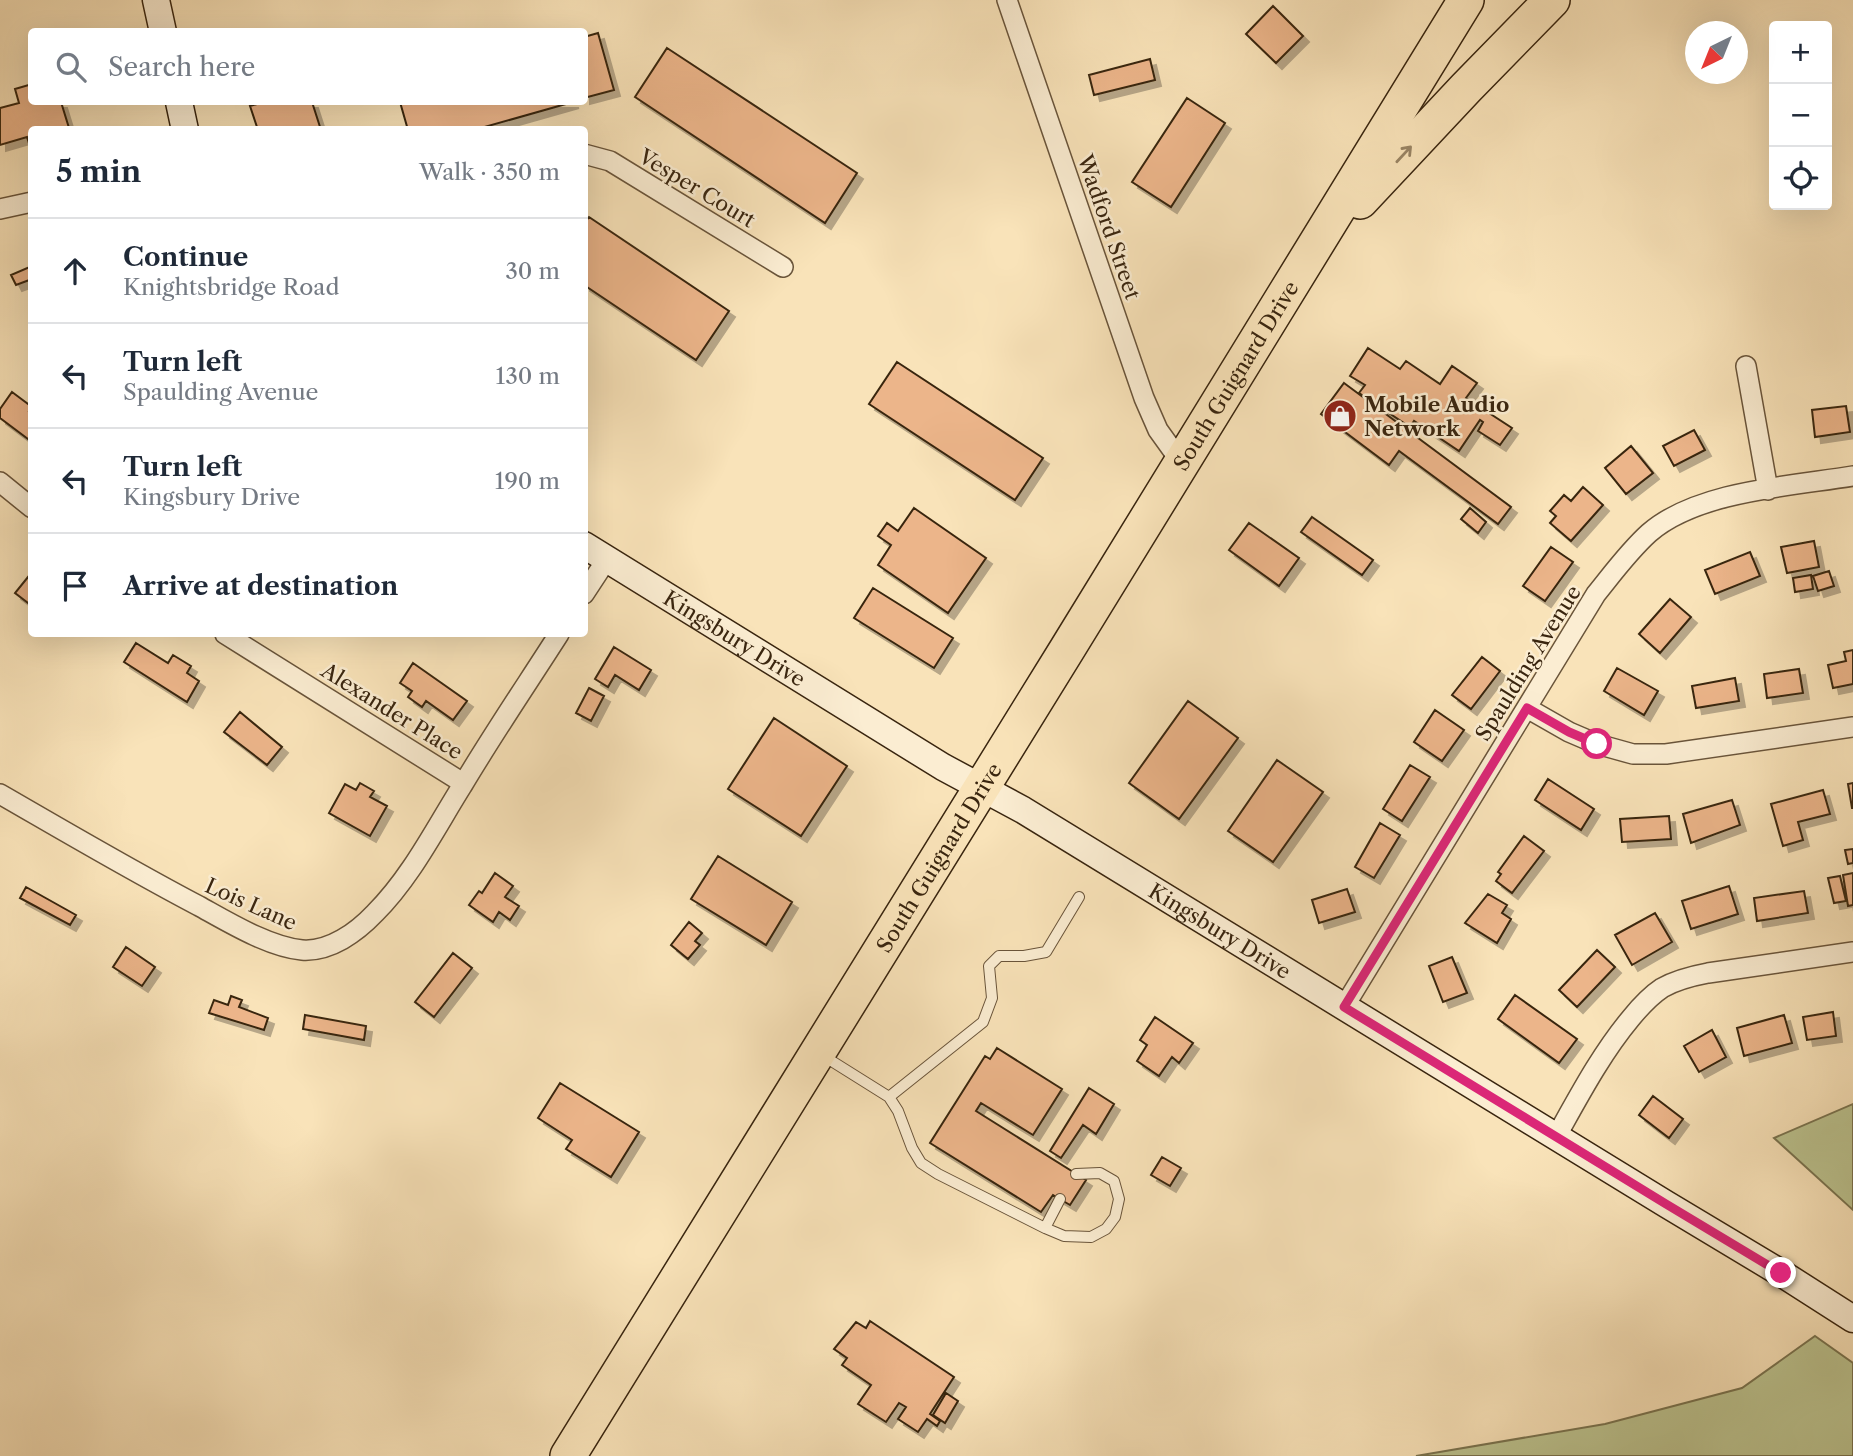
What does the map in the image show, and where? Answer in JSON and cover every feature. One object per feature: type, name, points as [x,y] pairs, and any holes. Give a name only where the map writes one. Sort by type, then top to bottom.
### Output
[{"type":"highway","points":[[1308,258],[1466,0]]},
{"type":"highway","points":[[1308,258],[1475,78],[1552,0]]},
{"type":"highway","name":"South Guignard Drive","points":[[568,1456],[1308,258]]},
{"type":"street","points":[[156,0],[162,28]]},
{"type":"street","name":"Wadford Street","points":[[1007,0],[1144,398],[1158,430],[1181,462]]},
{"type":"street","points":[[180,105],[184,126]]},
{"type":"street","name":"Vesper Court","points":[[588,155],[610,161],[783,267]]},
{"type":"street","points":[[0,209],[28,203]]},
{"type":"street","points":[[1746,366],[1768,490]]},
{"type":"street","name":"Spaulding Avenue","points":[[1344,1007],[1596,594],[1624,559],[1651,531],[1700,505],[1730,495],[1853,476]]},
{"type":"street","points":[[0,482],[28,505]]},
{"type":"street","points":[[588,580],[596,552]]},
{"type":"street","name":"Kingsbury Drive","points":[[596,552],[943,767],[1023,810],[1853,1319]]},
{"type":"street","name":"Alexander Place","points":[[230,637],[463,783]]},
{"type":"street","name":"Lois Lane","points":[[0,794],[237,927],[278,944],[301,950],[317,949],[335,943],[355,931],[397,888],[557,637]]},
{"type":"street","points":[[1527,708],[1569,732],[1597,744],[1633,754],[1666,754],[1853,727]]},
{"type":"street","points":[[1556,1137],[1620,1032],[1660,989],[1686,978],[1708,973],[1853,952]]},
{"type":"lane","points":[[888,1097],[983,1022],[992,998],[989,966],[999,956],[1024,956],[1046,952],[1079,897]]},
{"type":"lane","points":[[818,1053],[888,1097],[898,1111],[912,1148],[921,1163],[1045,1228],[1064,1236],[1091,1237],[1106,1229],[1115,1217],[1119,1199],[1114,1181],[1100,1173],[1076,1174]]},
{"type":"lane","points":[[1045,1228],[1060,1199]]},
{"type":"green space","points":[[1853,1104],[1853,1210],[1774,1138]]},
{"type":"green space","points":[[1815,1336],[1853,1363],[1853,1456],[1416,1456],[1605,1424],[1742,1388]]},
{"type":"building","points":[[1273,6],[1303,36],[1276,63],[1246,34]]},
{"type":"building","points":[[598,33],[614,90],[588,97],[588,36]]},
{"type":"building","points":[[667,48],[857,173],[825,223],[635,97]]},
{"type":"building","points":[[1150,59],[1155,80],[1094,95],[1089,75]]},
{"type":"building","points":[[28,85],[28,105],[62,105],[68,126],[28,126],[28,140],[27,137],[0,145],[0,108],[19,103],[15,89]]},
{"type":"building","points":[[1187,98],[1225,123],[1171,207],[1132,182]]},
{"type":"building","points":[[313,105],[320,126],[257,126],[250,106]]},
{"type":"building","points":[[401,105],[562,105],[488,126],[407,126]]},
{"type":"building","points":[[588,218],[729,311],[696,360],[588,288]]},
{"type":"building","points":[[28,268],[28,280],[16,285],[11,275]]},
{"type":"building","points":[[1368,348],[1400,369],[1406,361],[1440,384],[1452,366],[1477,383],[1466,398],[1512,428],[1500,445],[1478,431],[1483,422],[1480,420],[1459,451],[1414,421],[1410,427],[1359,393],[1365,385],[1350,376]]},
{"type":"building","points":[[897,362],[1043,458],[1015,500],[869,404]]},
{"type":"building","points":[[1344,383],[1511,507],[1498,524],[1399,451],[1389,465],[1321,414]]},
{"type":"building","points":[[12,392],[28,404],[28,439],[0,418],[0,409]]},
{"type":"building","points":[[1846,406],[1850,432],[1815,437],[1812,410]]},
{"type":"building","points":[[1694,430],[1705,450],[1674,466],[1663,446]]},
{"type":"building","points":[[1631,446],[1653,473],[1626,494],[1605,468]]},
{"type":"building","points":[[1583,487],[1603,505],[1571,541],[1550,523],[1556,516],[1550,511],[1564,495],[1571,501]]},
{"type":"building","points":[[914,508],[986,558],[948,613],[878,565],[891,545],[878,536],[887,523],[898,531]]},
{"type":"building","points":[[1470,508],[1486,522],[1478,533],[1461,519]]},
{"type":"building","points":[[1312,517],[1373,560],[1362,575],[1301,532]]},
{"type":"building","points":[[1249,523],[1299,558],[1279,586],[1229,550]]},
{"type":"building","points":[[1814,541],[1819,567],[1787,573],[1781,547]]},
{"type":"building","points":[[1551,547],[1573,562],[1545,601],[1523,586]]},
{"type":"building","points":[[1750,552],[1760,576],[1715,594],[1705,570]]},
{"type":"building","points":[[1829,571],[1834,586],[1818,591],[1813,576]]},
{"type":"building","points":[[1811,575],[1813,589],[1795,592],[1793,578]]},
{"type":"building","points":[[28,577],[28,603],[15,593]]},
{"type":"building","points":[[873,588],[953,638],[934,668],[854,618]]},
{"type":"building","points":[[1670,599],[1691,617],[1660,653],[1639,634]]},
{"type":"building","points":[[136,643],[168,663],[173,655],[191,666],[187,673],[199,681],[187,702],[124,662]]},
{"type":"building","points":[[614,647],[651,670],[639,690],[615,675],[608,687],[595,679]]},
{"type":"building","points":[[1853,650],[1853,684],[1833,688],[1828,665],[1846,661],[1844,652]]},
{"type":"building","points":[[1482,657],[1500,671],[1471,709],[1452,695]]},
{"type":"building","points":[[413,663],[467,701],[453,720],[426,701],[422,707],[408,697],[412,691],[400,683]]},
{"type":"building","points":[[1617,668],[1658,691],[1644,715],[1604,691]]},
{"type":"building","points":[[1799,669],[1803,693],[1767,698],[1764,674]]},
{"type":"building","points":[[1735,678],[1739,701],[1696,708],[1692,686]]},
{"type":"building","points":[[589,688],[604,696],[591,721],[576,713]]},
{"type":"building","points":[[1188,701],[1238,738],[1179,819],[1129,783]]},
{"type":"building","points":[[1435,710],[1464,730],[1442,761],[1414,742]]},
{"type":"building","points":[[240,712],[282,747],[267,765],[224,732]]},
{"type":"building","points":[[774,718],[847,766],[801,836],[728,789]]},
{"type":"building","points":[[1277,760],[1323,792],[1273,862],[1228,831]]},
{"type":"building","points":[[1410,765],[1430,777],[1402,821],[1383,809]]},
{"type":"building","points":[[1548,779],[1594,809],[1581,830],[1535,800]]},
{"type":"building","points":[[360,783],[374,791],[370,797],[387,806],[370,836],[329,813],[345,784],[356,790]]},
{"type":"building","points":[[1853,783],[1853,808],[1852,808],[1848,784]]},
{"type":"building","points":[[1823,790],[1830,814],[1798,822],[1803,840],[1783,846],[1771,804]]},
{"type":"building","points":[[1732,800],[1740,825],[1691,843],[1683,814]]},
{"type":"building","points":[[1669,816],[1671,839],[1622,842],[1620,819]]},
{"type":"building","points":[[1380,823],[1400,835],[1374,878],[1355,867]]},
{"type":"building","points":[[1524,836],[1544,851],[1512,893],[1496,881],[1501,874],[1498,872]]},
{"type":"building","points":[[1853,849],[1853,863],[1848,864],[1845,850]]},
{"type":"building","points":[[718,856],[792,902],[766,945],[691,899]]},
{"type":"building","points":[[495,873],[513,886],[505,897],[519,906],[510,920],[499,912],[493,922],[469,905],[479,891],[482,893]]},
{"type":"building","points":[[1853,873],[1853,905],[1848,906],[1843,875]]},
{"type":"building","points":[[1840,876],[1846,901],[1834,903],[1828,878]]},
{"type":"building","points":[[1729,886],[1738,914],[1691,929],[1682,901]]},
{"type":"building","points":[[26,887],[76,915],[70,925],[20,898]]},
{"type":"building","points":[[1347,889],[1355,912],[1319,923],[1312,900]]},
{"type":"building","points":[[1804,891],[1808,913],[1757,921],[1754,898]]},
{"type":"building","points":[[1488,894],[1507,905],[1502,913],[1511,919],[1497,943],[1465,923]]},
{"type":"building","points":[[1655,913],[1672,942],[1632,965],[1615,935]]},
{"type":"building","points":[[689,922],[702,933],[695,941],[700,945],[688,959],[671,945]]},
{"type":"building","points":[[126,947],[155,967],[142,986],[113,967]]},
{"type":"building","points":[[1597,950],[1615,967],[1577,1007],[1559,990]]},
{"type":"building","points":[[453,953],[472,968],[434,1017],[415,1002]]},
{"type":"building","points":[[1452,957],[1467,993],[1443,1002],[1429,966]]},
{"type":"building","points":[[1515,995],[1577,1039],[1559,1063],[1498,1019]]},
{"type":"building","points":[[231,996],[242,1000],[239,1007],[268,1018],[264,1030],[209,1013],[214,1000],[228,1005]]},
{"type":"building","points":[[1833,1012],[1836,1036],[1807,1040],[1803,1017]]},
{"type":"building","points":[[305,1015],[366,1026],[364,1040],[303,1029]]},
{"type":"building","points":[[1784,1015],[1792,1043],[1744,1056],[1737,1028]]},
{"type":"building","points":[[1155,1017],[1193,1043],[1179,1063],[1172,1057],[1159,1076],[1137,1061],[1147,1045],[1140,1040]]},
{"type":"building","points":[[1712,1030],[1726,1057],[1699,1072],[1684,1046]]},
{"type":"building","points":[[997,1048],[1062,1089],[1033,1135],[981,1103],[976,1111],[1086,1180],[1070,1205],[1053,1195],[1041,1212],[930,1143],[985,1056],[990,1059]]},
{"type":"building","points":[[560,1083],[639,1132],[611,1177],[566,1149],[572,1140],[538,1118]]},
{"type":"building","points":[[1089,1088],[1114,1104],[1096,1134],[1083,1125],[1061,1158],[1050,1151]]},
{"type":"building","points":[[1653,1096],[1683,1119],[1669,1138],[1639,1115]]},
{"type":"building","points":[[1162,1157],[1181,1168],[1170,1186],[1151,1175]]},
{"type":"building","points":[[870,1321],[954,1377],[930,1414],[940,1421],[937,1426],[927,1419],[918,1432],[898,1419],[906,1407],[899,1403],[886,1422],[858,1404],[871,1385],[842,1365],[847,1358],[834,1349],[856,1322],[866,1328]]},
{"type":"building","points":[[946,1393],[958,1401],[945,1423],[933,1415]]},
{"type":"place","name":"Mobile Audio Network","points":[[1340,416]]},
{"type":"route","points":[[1597,744],[1569,732],[1527,708],[1344,1007],[1781,1273]]}]
